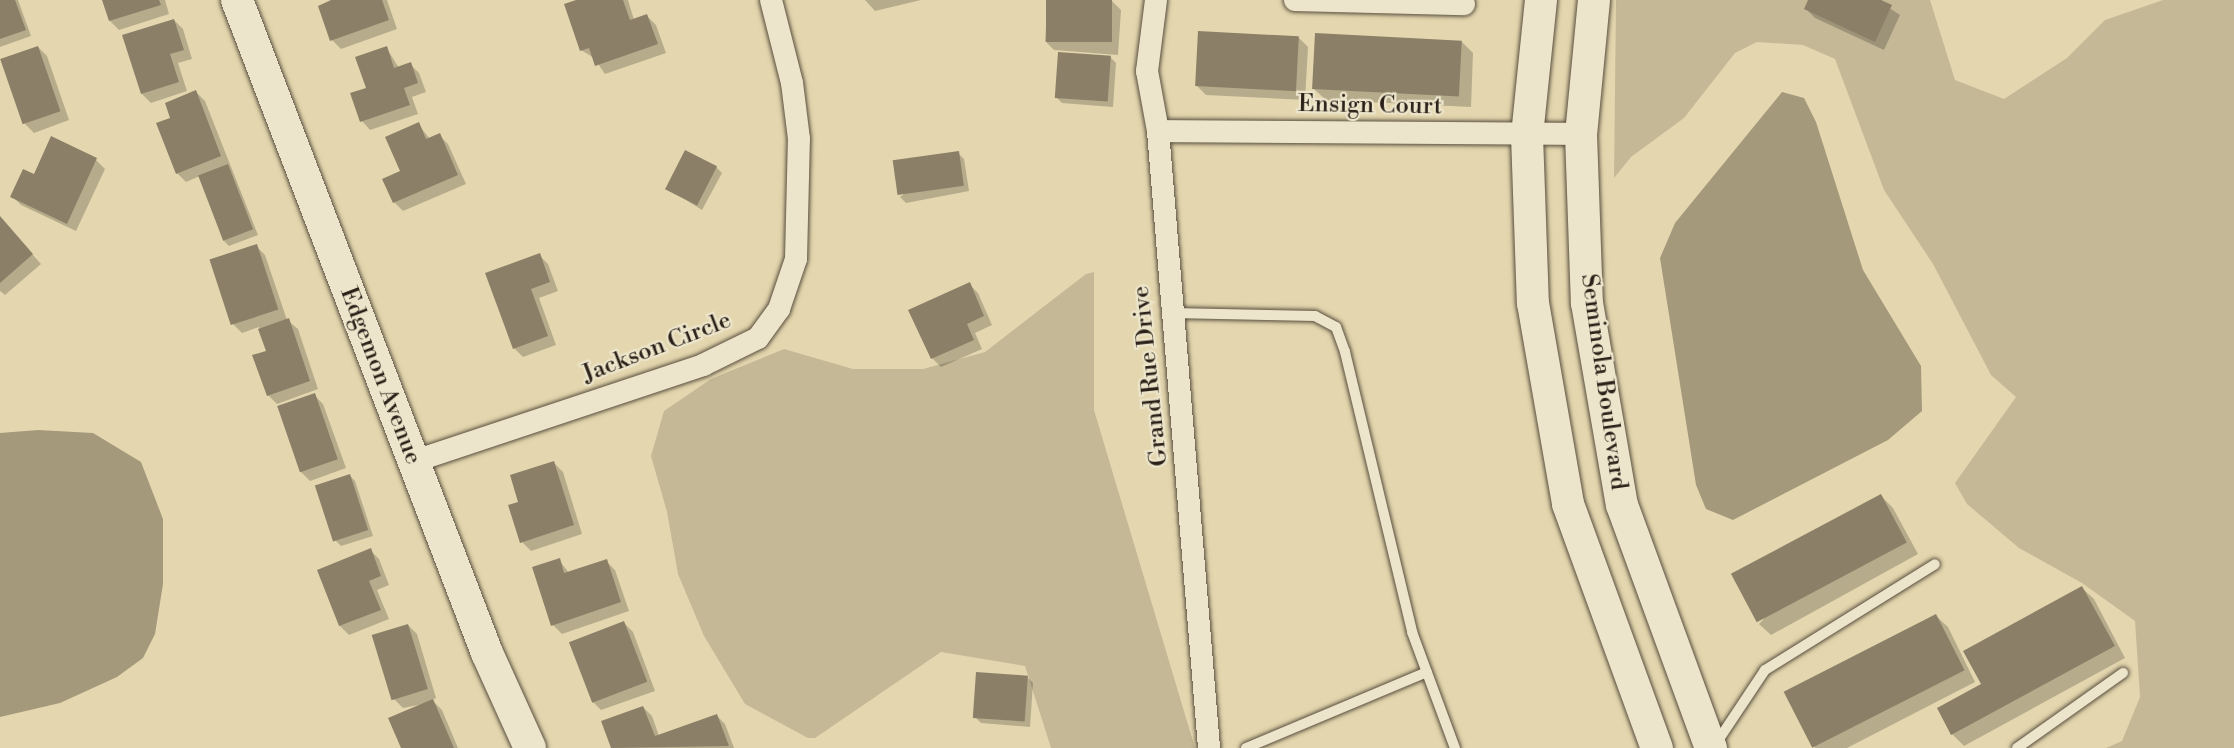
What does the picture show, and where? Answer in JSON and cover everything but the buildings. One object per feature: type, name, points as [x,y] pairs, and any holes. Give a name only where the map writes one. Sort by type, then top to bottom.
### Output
[{"type":"main road","name":"Edgemon Avenue","points":[[237,0],[412,462],[487,653],[530,748]]},
{"type":"main road","points":[[1541,0],[1527,135],[1533,303],[1569,504],[1657,748]]},
{"type":"main road","name":"Seminola Boulevard","points":[[1594,0],[1581,135],[1587,303],[1622,505],[1712,748]]},
{"type":"street","name":"Jackson Circle","points":[[412,462],[703,365],[758,338],[779,309],[796,259],[799,140],[792,83],[771,0]]},
{"type":"street","name":"Grand Rue Drive","points":[[1156,0],[1148,71],[1158,131],[1209,748]]},
{"type":"street","points":[[1295,0],[1464,4]]},
{"type":"street","name":"Ensign Court","points":[[1158,131],[1581,135]]},
{"type":"lane","points":[[1172,313],[1315,316],[1336,327],[1345,352],[1412,632],[1455,748]]},
{"type":"lane","points":[[1712,748],[1765,670],[1935,564]]},
{"type":"lane","points":[[1246,748],[1427,672]]},
{"type":"lane","points":[[2017,748],[2123,673]]},
{"type":"shaded area","points":[[1616,0],[1930,0],[1955,80],[2004,99],[2067,58],[2105,20],[2163,0],[2234,0],[2234,748],[2106,748],[2122,741],[2140,697],[2135,621],[2082,583],[2019,548],[1967,504],[1955,483],[2016,397],[1991,375],[1933,264],[1884,190],[1835,59],[1803,45],[1757,42],[1735,53],[1684,118],[1631,157],[1614,178]]},
{"type":"shaded area","points":[[1782,92],[1804,98],[1816,122],[1863,270],[1921,366],[1922,411],[1888,440],[1733,520],[1706,509],[1696,485],[1660,258],[1675,223]]},
{"type":"shaded area","points":[[1094,272],[1094,410],[1195,748],[1051,748],[1025,666],[941,652],[815,738],[808,738],[745,704],[704,636],[678,574],[667,512],[651,456],[664,411],[711,379],[784,349],[853,369],[923,369],[985,352],[1086,274]]},
{"type":"shaded area","points":[[38,430],[93,433],[141,462],[163,519],[163,584],[155,634],[143,658],[117,677],[60,703],[0,717],[0,433]]}]
